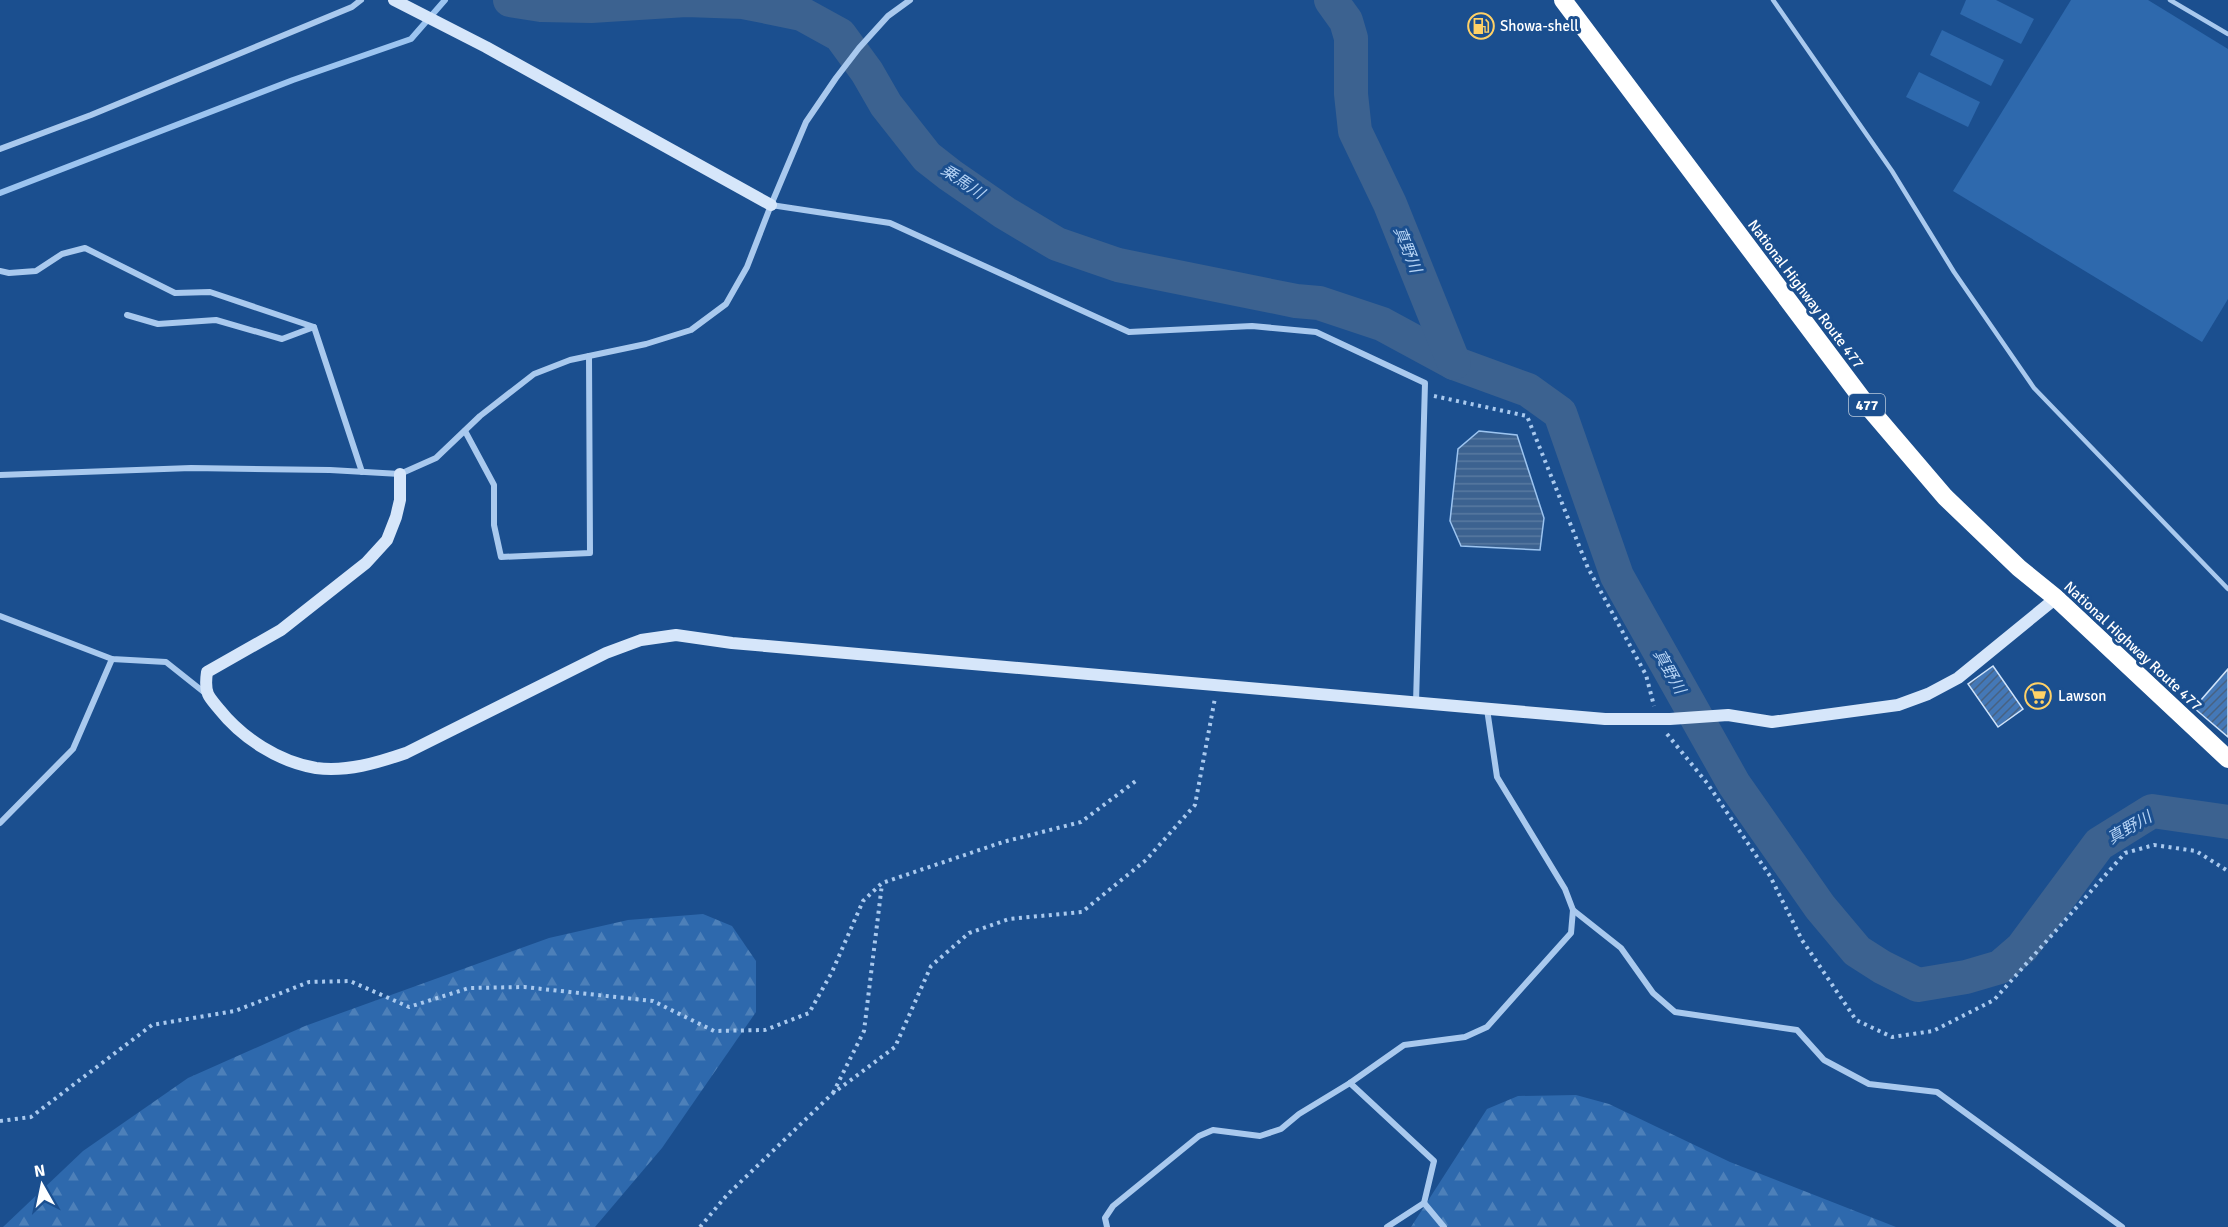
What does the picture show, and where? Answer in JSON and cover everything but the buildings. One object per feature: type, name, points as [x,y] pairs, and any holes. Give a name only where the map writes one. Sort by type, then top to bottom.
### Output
[{"type":"highway","name":"National Highway Route 477","points":[[1563,0],[1869,408],[1945,497],[2019,568],[2056,598],[2228,759]]},
{"type":"street","points":[[0,149],[91,115],[352,7],[361,0]]},
{"type":"street","points":[[394,0],[496,53],[771,205],[891,223],[1129,332],[1252,326],[1316,332],[1425,383],[1416,703]]},
{"type":"street","points":[[0,475],[191,468],[362,471],[400,474],[436,458],[511,390],[534,374],[570,360],[646,344],[691,330],[726,304],[747,267],[807,122],[836,78],[888,16],[910,0]]},
{"type":"street","points":[[0,271],[9,273],[36,271],[62,254],[85,248],[175,293],[210,292],[314,327]]},
{"type":"street","points":[[127,315],[158,324],[216,320],[282,339],[314,327]]},
{"type":"street","points":[[314,327],[362,471]]},
{"type":"street","points":[[465,431],[494,485],[494,525],[501,557],[590,553],[588,356]]},
{"type":"street","points":[[208,695],[207,672],[281,630],[366,563],[387,540],[400,500],[400,474]]},
{"type":"street","points":[[0,616],[112,659],[166,662],[208,695],[228,720],[254,742],[287,760],[315,768],[348,769],[406,753],[606,653],[641,640],[676,635],[732,643],[1486,709],[1605,718],[1663,719],[1728,715],[1772,722],[1845,714],[1898,705],[1928,694],[1958,678],[2056,598]]},
{"type":"street","points":[[0,823],[73,749],[112,659]]},
{"type":"street","points":[[1107,1227],[1105,1218],[1113,1206],[1199,1136],[1214,1130],[1260,1136],[1281,1129],[1299,1114],[1350,1083],[1404,1045],[1465,1037],[1487,1027],[1571,933],[1573,910],[1565,889],[1497,777],[1486,709]]},
{"type":"street","points":[[1573,910],[1621,948],[1653,993],[1675,1012],[1797,1030],[1824,1060],[1869,1084],[1937,1092],[2122,1227]]},
{"type":"street","points":[[1350,1083],[1434,1161],[1424,1203],[1388,1227]]},
{"type":"street","points":[[1424,1203],[1444,1227]]},
{"type":"lane","points":[[1773,0],[1893,171],[1954,272],[2034,388],[2228,589]]},
{"type":"lane","points":[[2170,0],[2228,34]]},
{"type":"path","points":[[1424,394],[1527,416],[1587,568],[1646,675],[1663,719],[1680,752],[1707,783],[1770,876],[1802,940],[1856,1020],[1892,1037],[1932,1031],[1994,1000],[2125,853],[2154,845],[2196,851],[2228,871]]},
{"type":"path","points":[[700,1227],[727,1195],[832,1094],[895,1047],[931,966],[969,933],[1009,920],[1082,912],[1146,860],[1195,805],[1217,685]]},
{"type":"path","points":[[0,1121],[31,1117],[152,1025],[235,1011],[309,982],[350,981],[409,1007],[469,987],[524,987],[652,1001],[714,1031],[765,1030],[809,1013],[832,972],[862,901],[882,883],[1004,842],[1081,822],[1137,780]]},
{"type":"path","points":[[832,1094],[864,1031],[882,883]]},
{"type":"green space","points":[[1966,0],[1996,0],[2034,19],[2021,44],[1960,14]]},
{"type":"green space","points":[[2071,0],[2148,0],[2228,49],[2228,299],[2202,342],[1953,191]]},
{"type":"green space","points":[[1942,30],[2004,60],[1991,86],[1930,55]]},
{"type":"green space","points":[[1919,72],[1980,102],[1968,127],[1906,97]]},
{"type":"green space","points":[[703,914],[732,926],[756,961],[756,1012],[662,1148],[595,1227],[3,1227],[83,1151],[188,1078],[305,1026],[549,938],[628,920]]},
{"type":"green space","points":[[1576,1095],[1609,1104],[1730,1162],[1896,1227],[1411,1227],[1487,1109],[1518,1096]]},
{"type":"shaded area","points":[[1479,431],[1517,435],[1544,518],[1540,550],[1461,546],[1450,521],[1458,449]]},
{"type":"waterway","points":[[0,193],[293,80],[411,39],[445,0]]},
{"type":"waterway","name":"真野川","points":[[510,0],[541,5],[591,6],[686,0],[743,2],[802,14],[840,35],[867,72],[886,105],[927,157],[1005,213],[1057,244],[1118,265],[1296,301],[1319,303],[1382,324],[1454,363],[1528,390],[1560,413],[1617,576],[1734,784],[1820,907],[1857,951],[1882,967],[1918,985],[1966,977],[2000,967],[2022,948],[2099,844],[2152,811],[2228,822]]},
{"type":"waterway","name":"真野川","points":[[1331,0],[1346,21],[1351,38],[1351,94],[1355,131],[1390,204],[1454,363]]},
{"type":"place","name":"Showa-shell","points":[[1481,26]]},
{"type":"place","name":"Lawson","points":[[2038,696]]},
{"type":"water label","name":"乗馬川","points":[[963,181]]}]
